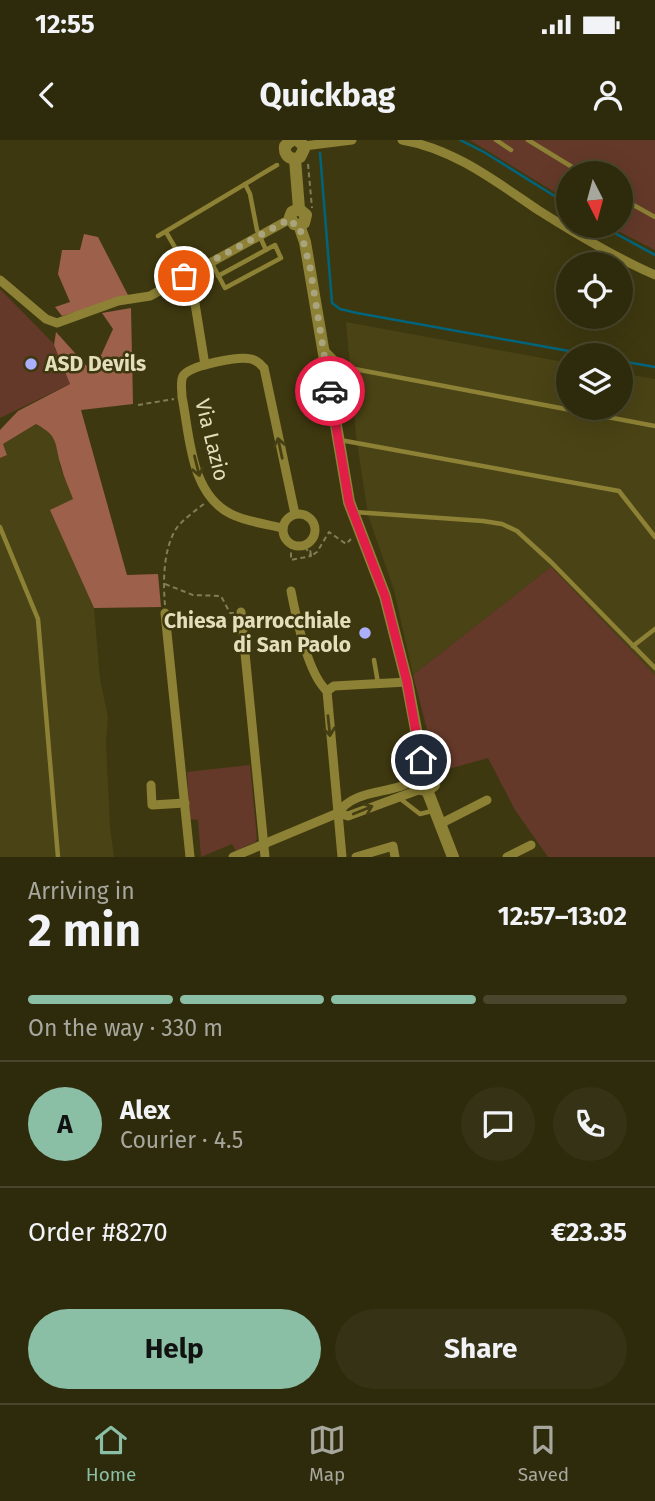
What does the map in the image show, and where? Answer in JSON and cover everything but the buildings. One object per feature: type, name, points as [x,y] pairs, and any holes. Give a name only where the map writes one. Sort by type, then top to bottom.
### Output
[{"type":"main road","points":[[301,148],[306,215],[304,223],[295,222],[310,267],[338,440],[353,513],[385,596],[407,682],[422,782],[453,857]]},
{"type":"street","points":[[301,148],[352,140]]},
{"type":"street","points":[[402,140],[434,148],[466,162],[585,239],[655,275]]},
{"type":"street","points":[[0,280],[46,319],[57,323],[118,301],[150,296],[258,235],[295,222]]},
{"type":"street","points":[[190,273],[205,365],[247,358],[254,359],[264,369],[295,514]]},
{"type":"street","name":"Via Lazio","points":[[205,365],[185,373],[181,385],[198,473],[210,498],[231,514],[283,528]]},
{"type":"street","points":[[295,514],[307,516],[312,520],[315,531],[306,544],[291,544],[286,540],[283,528],[289,517],[295,514]]},
{"type":"street","points":[[290,591],[309,655],[320,684],[327,691],[342,857]]},
{"type":"street","points":[[241,612],[265,857]]},
{"type":"street","points":[[166,613],[190,857]]},
{"type":"street","points":[[327,691],[334,686],[407,682]]},
{"type":"street","points":[[338,813],[348,816],[398,796],[422,782]]},
{"type":"street","points":[[233,857],[338,813],[345,803],[380,790],[397,789],[422,782]]},
{"type":"street","points":[[151,785],[152,805],[185,803]]},
{"type":"street","points":[[440,824],[488,800]]},
{"type":"street","points":[[507,857],[531,845]]},
{"type":"street","points":[[356,857],[393,846],[395,857]]},
{"type":"lane","points":[[496,140],[511,150]]},
{"type":"lane","points":[[528,140],[562,161]]},
{"type":"lane","points":[[158,236],[277,165]]},
{"type":"lane","points":[[245,184],[250,194],[258,235],[267,250]]},
{"type":"lane","points":[[634,205],[655,217]]},
{"type":"lane","points":[[166,232],[190,273]]},
{"type":"lane","points":[[210,262],[218,276],[225,288],[281,258],[275,245],[218,276]]},
{"type":"lane","points":[[322,344],[344,367],[655,426]]},
{"type":"lane","points":[[328,379],[344,367]]},
{"type":"lane","points":[[338,440],[619,491],[655,537]]},
{"type":"lane","points":[[353,513],[483,520],[517,531],[655,668]]},
{"type":"lane","points":[[0,527],[38,619],[58,857]]},
{"type":"lane","points":[[633,646],[655,629]]},
{"type":"lane","points":[[374,660],[378,683]]},
{"type":"lane","points":[[398,796],[420,814],[435,810]]},
{"type":"path","points":[[301,148],[305,210]]},
{"type":"path","points":[[138,405],[182,397]]},
{"type":"path","points":[[166,613],[164,583],[170,545],[176,529],[210,498]]},
{"type":"path","points":[[291,544],[292,560],[317,552],[329,532],[346,544],[355,537]]},
{"type":"path","points":[[306,544],[311,556]]},
{"type":"path","points":[[306,544],[311,556]]},
{"type":"path","points":[[164,583],[193,595],[221,596],[230,613],[241,612]]},
{"type":"shaded area","points":[[470,140],[655,140],[655,250],[632,238],[634,238],[634,161],[556,161],[556,193]]},
{"type":"shaded area","points":[[84,234],[98,237],[129,297],[62,316],[55,307],[70,302],[58,274],[62,250],[80,250]]},
{"type":"shaded area","name":"ASD Devils","points":[[0,289],[53,343],[70,384],[0,418]]},
{"type":"shaded area","points":[[131,308],[133,404],[81,410],[127,575],[158,574],[161,607],[94,608],[50,510],[73,499],[53,437],[36,424],[3,444],[7,455],[0,458],[0,430],[18,411],[70,384],[54,345],[56,332],[93,373],[113,329],[102,313]]},
{"type":"shaded area","points":[[346,322],[556,361],[556,420],[633,420],[633,375],[655,379],[655,675],[551,567],[413,675],[394,590],[368,515],[356,435]]},
{"type":"shaded area","points":[[36,424],[46,430],[57,443],[60,466],[73,499],[51,510],[94,608],[100,680],[108,717],[106,743],[114,857],[0,857],[0,458],[7,455],[3,444]]},
{"type":"shaded area","points":[[551,567],[655,675],[655,857],[548,857],[515,810],[488,758],[438,772],[413,675]]},
{"type":"shaded area","points":[[250,765],[257,839],[236,851],[232,844],[201,857],[198,820],[190,819],[187,772]]},
{"type":"waterway","points":[[460,140],[556,197]]},
{"type":"waterway","points":[[320,153],[332,303],[340,309],[357,313],[556,349]]},
{"type":"waterway","points":[[624,238],[655,255]]},
{"type":"waterway","points":[[633,363],[655,367]]},
{"type":"way so far","points":[[184,276],[290,219],[299,225],[310,267],[330,391]]},
{"type":"place","name":"ASD Devils","points":[[31,364]]},
{"type":"place","name":"Chiesa parrocchiale di San Paolo","points":[[365,633]]},
{"type":"route","points":[[330,391],[349,502],[385,596],[407,682],[421,760]]}]
